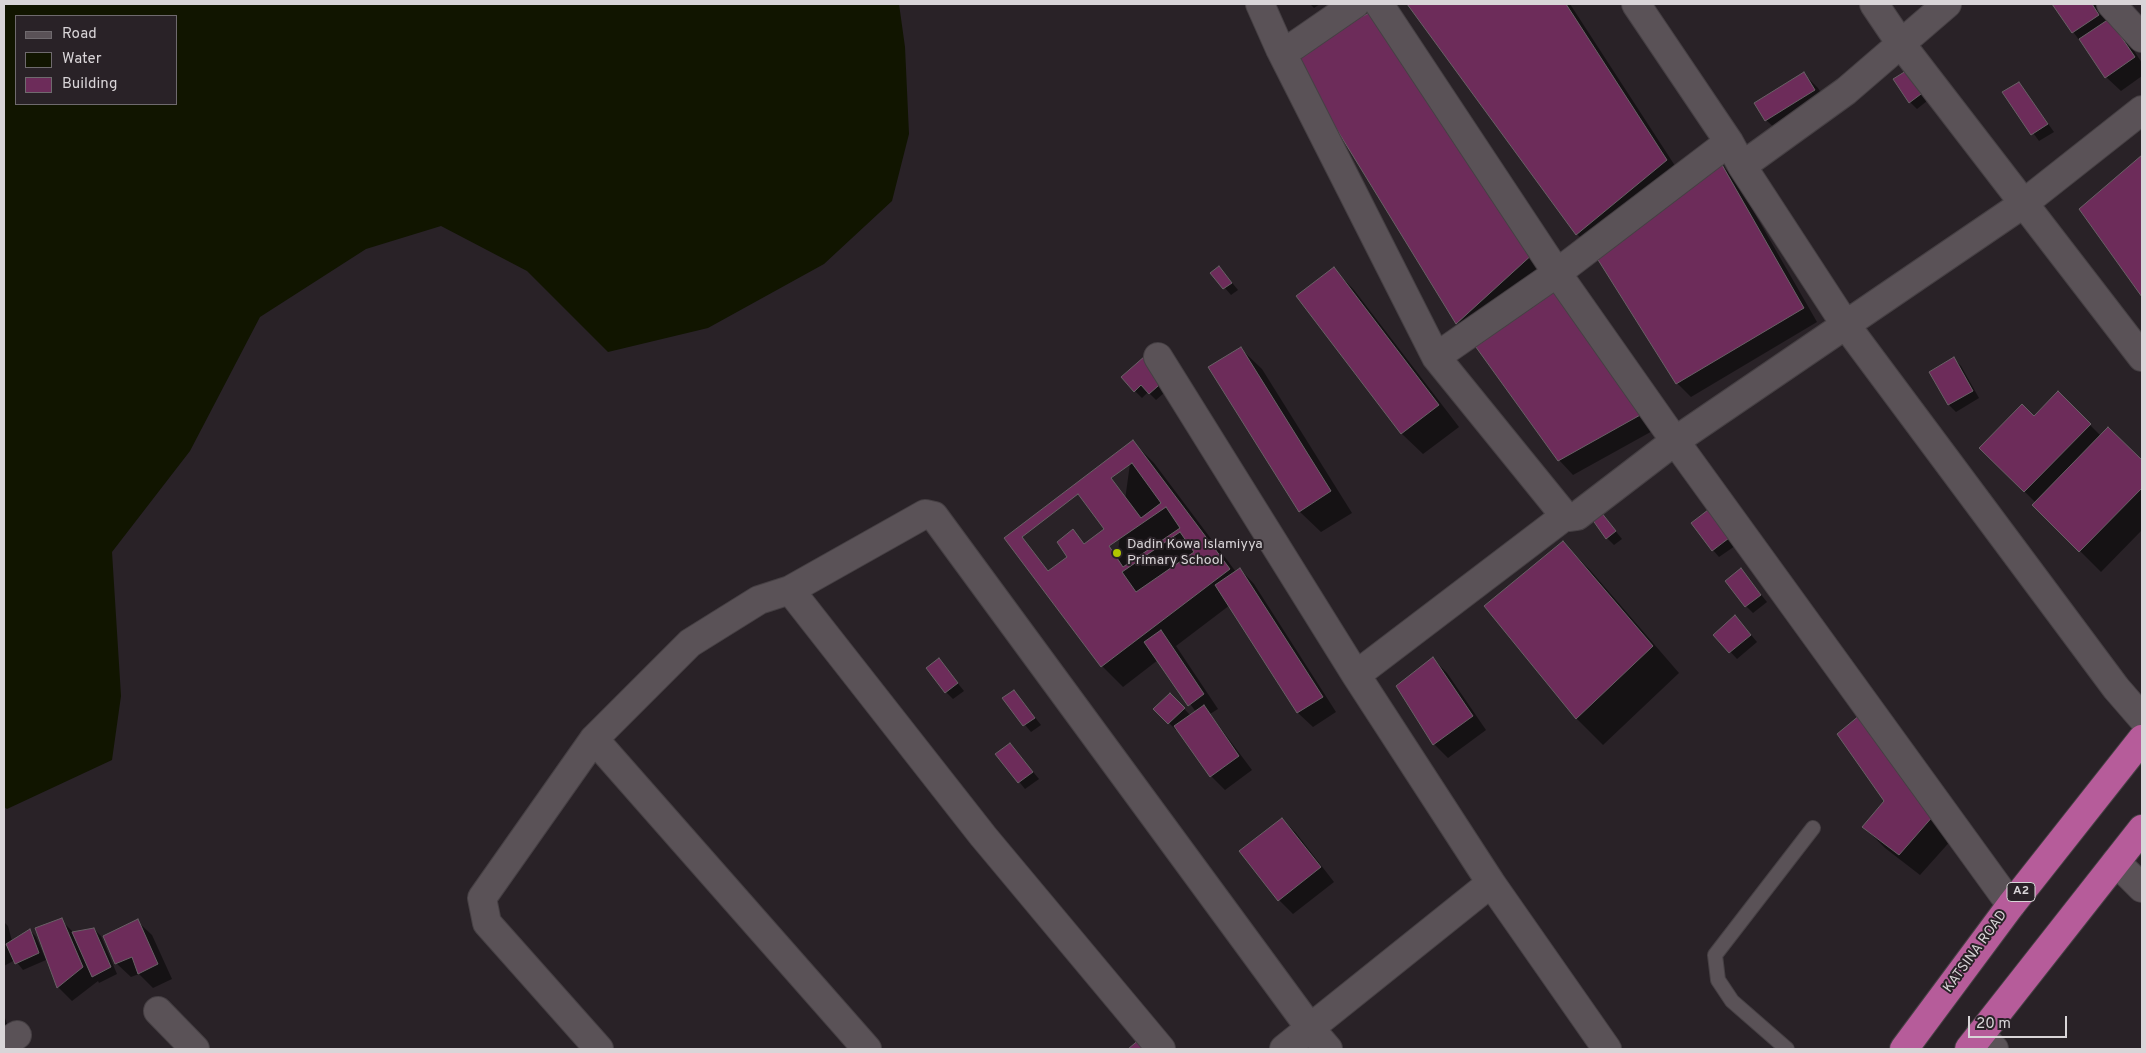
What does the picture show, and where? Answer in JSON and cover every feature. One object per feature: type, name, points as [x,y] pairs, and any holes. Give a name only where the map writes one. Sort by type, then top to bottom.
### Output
[{"type":"highway","name":"KATSINA ROAD","points":[[1904,1049],[2011,905],[2142,738]]},
{"type":"highway","points":[[1981,1044],[2142,829]]},
{"type":"street","points":[[1260,4],[1280,49],[1436,357],[1565,516]]},
{"type":"street","points":[[1280,49],[1294,46],[1355,4]]},
{"type":"street","points":[[1379,4],[1557,273],[1675,441],[2011,905]]},
{"type":"street","points":[[1636,4],[1729,142],[1742,166],[1845,324],[2116,688],[2142,718]]},
{"type":"street","points":[[1874,4],[1901,44],[2142,357]]},
{"type":"street","points":[[1742,166],[1846,91],[1947,4]]},
{"type":"street","points":[[2111,4],[2142,38]]},
{"type":"street","points":[[1356,675],[1565,516],[1577,516],[1675,441],[2023,204],[2142,110]]},
{"type":"street","points":[[1436,357],[1557,273],[1729,142]]},
{"type":"street","points":[[1158,357],[1356,675],[1491,883],[1607,1049]]},
{"type":"street","points":[[599,1049],[487,923],[482,898],[594,739],[690,643],[759,600],[790,590],[925,514],[934,516],[1310,1028],[1328,1049]]},
{"type":"street","points":[[790,590],[983,836],[1161,1049]]},
{"type":"street","points":[[594,739],[867,1049]]},
{"type":"street","points":[[2116,862],[2142,888]]},
{"type":"street","points":[[1284,1049],[1491,883]]},
{"type":"street","points":[[158,1012],[194,1049]]},
{"type":"lane","points":[[1787,1049],[1732,1001],[1718,980],[1715,955],[1812,828]]},
{"type":"water","points":[[4,4],[899,4],[905,47],[909,134],[892,201],[824,264],[708,328],[608,352],[527,271],[441,226],[366,249],[260,317],[190,451],[112,552],[121,696],[112,760],[7,809],[4,807]]},
{"type":"building","points":[[1407,4],[1566,4],[1667,160],[1576,235]]},
{"type":"building","points":[[2052,4],[2092,4],[2099,15],[2072,33]]},
{"type":"building","points":[[1373,11],[1535,252],[1456,324],[1290,53]]},
{"type":"building","points":[[2109,19],[2135,57],[2105,78],[2079,39]]},
{"type":"building","points":[[1906,71],[1921,94],[1909,103],[1893,79]]},
{"type":"building","points":[[1804,72],[1815,90],[1765,121],[1754,103]]},
{"type":"building","points":[[2019,82],[2048,124],[2031,135],[2002,92]]},
{"type":"building","points":[[2142,155],[2142,297],[2079,209]]},
{"type":"building","points":[[1721,163],[1804,308],[1676,384],[1595,255]]},
{"type":"building","points":[[1219,266],[1232,283],[1223,289],[1210,273]]},
{"type":"building","points":[[1334,267],[1439,405],[1401,434],[1296,296]]},
{"type":"building","points":[[1552,284],[1642,414],[1558,461],[1473,343]]},
{"type":"building","points":[[1241,347],[1331,491],[1299,512],[1208,367]]},
{"type":"building","points":[[1145,356],[1166,379],[1149,394],[1141,385],[1134,392],[1121,377]]},
{"type":"building","points":[[1954,357],[1973,391],[1948,405],[1929,372]]},
{"type":"building","points":[[2058,391],[2091,424],[2024,492],[1979,448],[2022,404],[2034,416]]},
{"type":"building","points":[[2108,427],[2142,460],[2142,488],[2079,552],[2032,505]]},
{"type":"building","name":"Dadin Kowa Islamiyya Primary School","points":[[1133,440],[1230,569],[1101,667],[1004,538]]},
{"type":"building","points":[[1132,463],[1161,503],[1141,518],[1111,478]]},
{"type":"building","points":[[1078,494],[1104,529],[1084,544],[1073,529],[1057,542],[1067,557],[1048,571],[1022,537]]},
{"type":"building","points":[[1166,507],[1180,528],[1123,567],[1109,546]]},
{"type":"building","points":[[1708,510],[1729,538],[1712,551],[1691,523]]},
{"type":"building","points":[[1601,512],[1616,531],[1606,539],[1592,519]]},
{"type":"building","points":[[1180,532],[1194,552],[1136,592],[1122,572]]},
{"type":"building","points":[[1563,541],[1653,646],[1576,719],[1484,606]]},
{"type":"building","points":[[1240,568],[1323,697],[1297,713],[1215,585]]},
{"type":"building","points":[[1741,568],[1761,595],[1745,607],[1725,581]]},
{"type":"building","points":[[1735,615],[1751,635],[1729,653],[1713,635]]},
{"type":"building","points":[[1161,630],[1204,694],[1188,706],[1144,642]]},
{"type":"building","points":[[1433,657],[1473,716],[1433,745],[1396,686]]},
{"type":"building","points":[[939,658],[958,683],[945,693],[926,668]]},
{"type":"building","points":[[1014,690],[1035,718],[1023,726],[1002,698]]},
{"type":"building","points":[[1170,693],[1185,708],[1168,724],[1153,709]]},
{"type":"building","points":[[1204,705],[1239,756],[1210,777],[1174,726]]},
{"type":"building","points":[[1860,715],[1934,815],[1899,855],[1862,827],[1884,801],[1837,734]]},
{"type":"building","points":[[1010,743],[1033,772],[1018,783],[995,754]]},
{"type":"building","points":[[1282,818],[1321,867],[1278,901],[1239,851]]},
{"type":"building","points":[[62,918],[83,967],[57,988],[35,928]]},
{"type":"building","points":[[138,919],[158,964],[138,974],[132,957],[115,964],[103,936]]},
{"type":"building","points":[[94,928],[111,967],[92,977],[72,932]]},
{"type":"building","points":[[30,929],[39,953],[15,964],[6,944]]},
{"type":"building","points":[[1141,1038],[1150,1049],[1128,1049]]},
{"type":"place","name":"Dadin Kowa Islamiyya Primary School","points":[[1117,553]]}]
